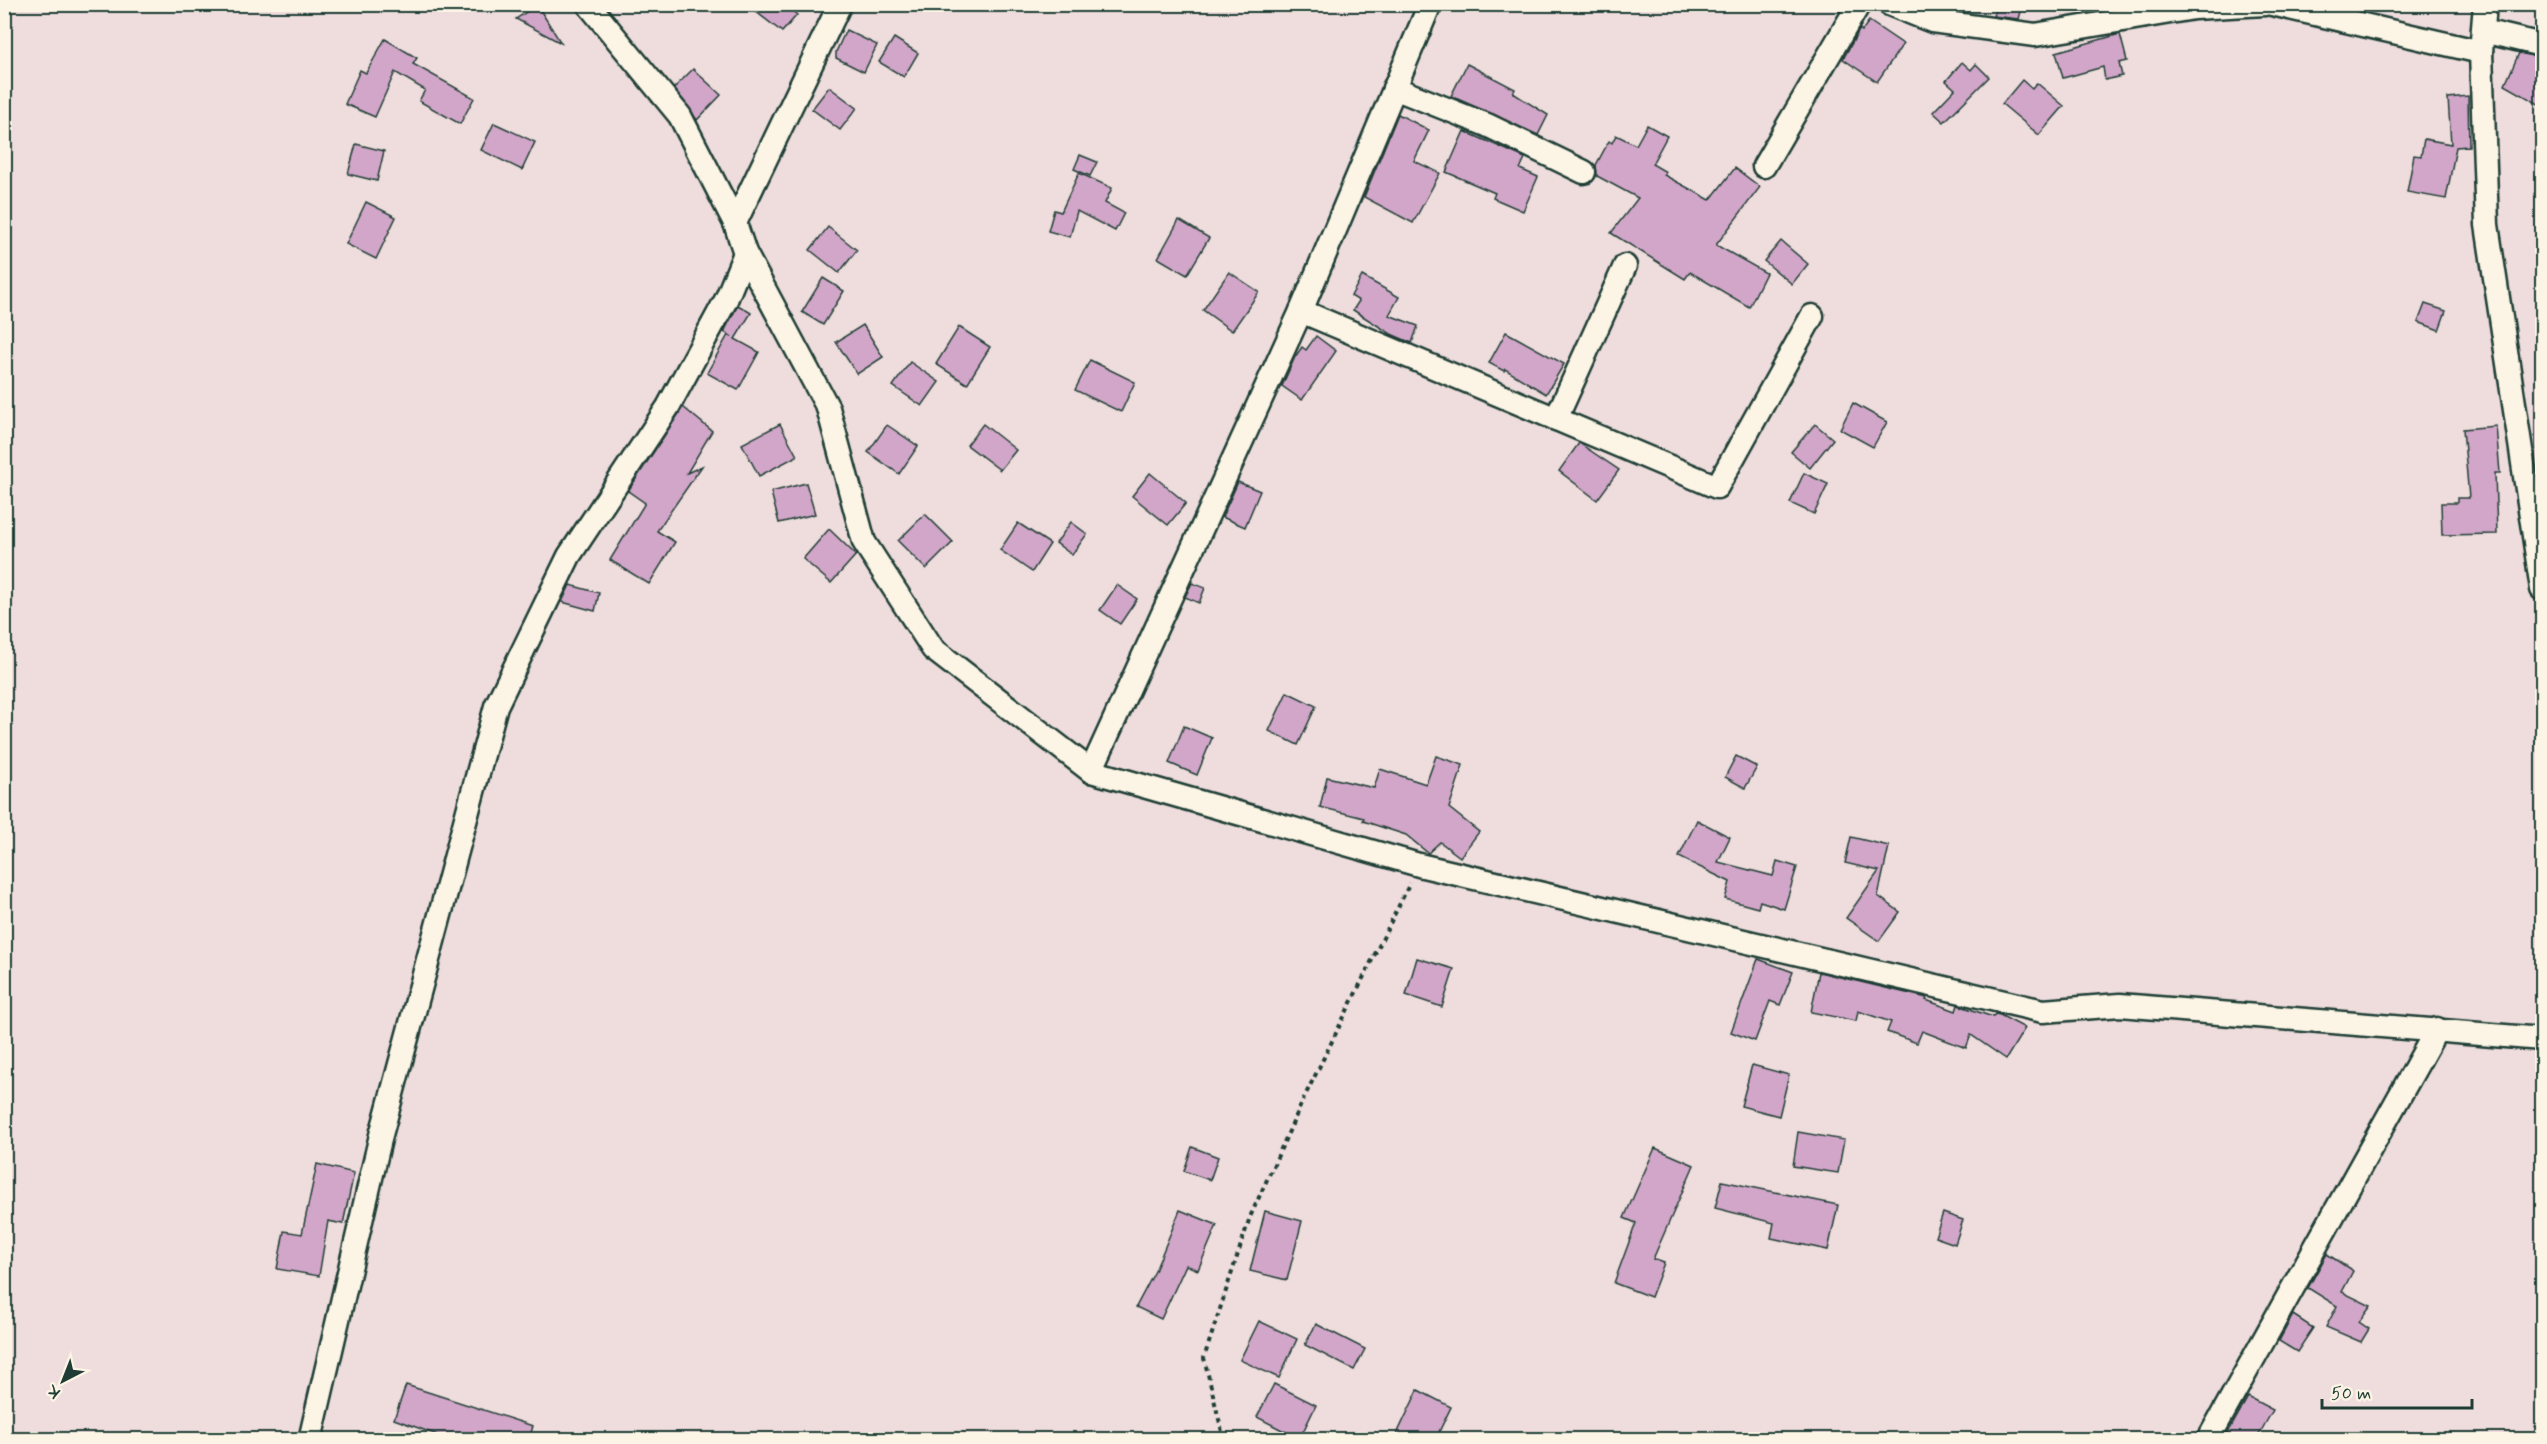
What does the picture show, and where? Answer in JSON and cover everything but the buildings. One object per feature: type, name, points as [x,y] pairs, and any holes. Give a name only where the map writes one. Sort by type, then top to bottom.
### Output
[{"type":"street","points":[[588,4],[680,116],[735,223],[745,254],[828,408],[864,542],[933,649],[1091,771],[1419,865],[2043,1011],[2120,1005],[2542,1039]]},
{"type":"street","points":[[735,223],[840,4]]},
{"type":"street","points":[[1091,771],[1300,311],[1430,4]]},
{"type":"street","points":[[1764,166],[1859,4]]},
{"type":"street","points":[[1889,4],[1932,21],[2035,35],[2194,8],[2265,4]]},
{"type":"street","points":[[2272,4],[2482,42],[2542,45]]},
{"type":"street","points":[[2485,4],[2482,42],[2487,225],[2542,589]]},
{"type":"street","points":[[1394,88],[1487,125],[1584,172]]},
{"type":"street","points":[[310,1440],[381,1135],[496,706],[569,556],[669,407],[726,300],[745,254]]},
{"type":"street","points":[[1557,419],[1625,266]]},
{"type":"street","points":[[1300,311],[1717,487],[1812,316]]},
{"type":"street","points":[[2208,1440],[2437,1029]]},
{"type":"path","points":[[1224,1440],[1204,1358],[1250,1217],[1304,1098],[1419,865]]}]
